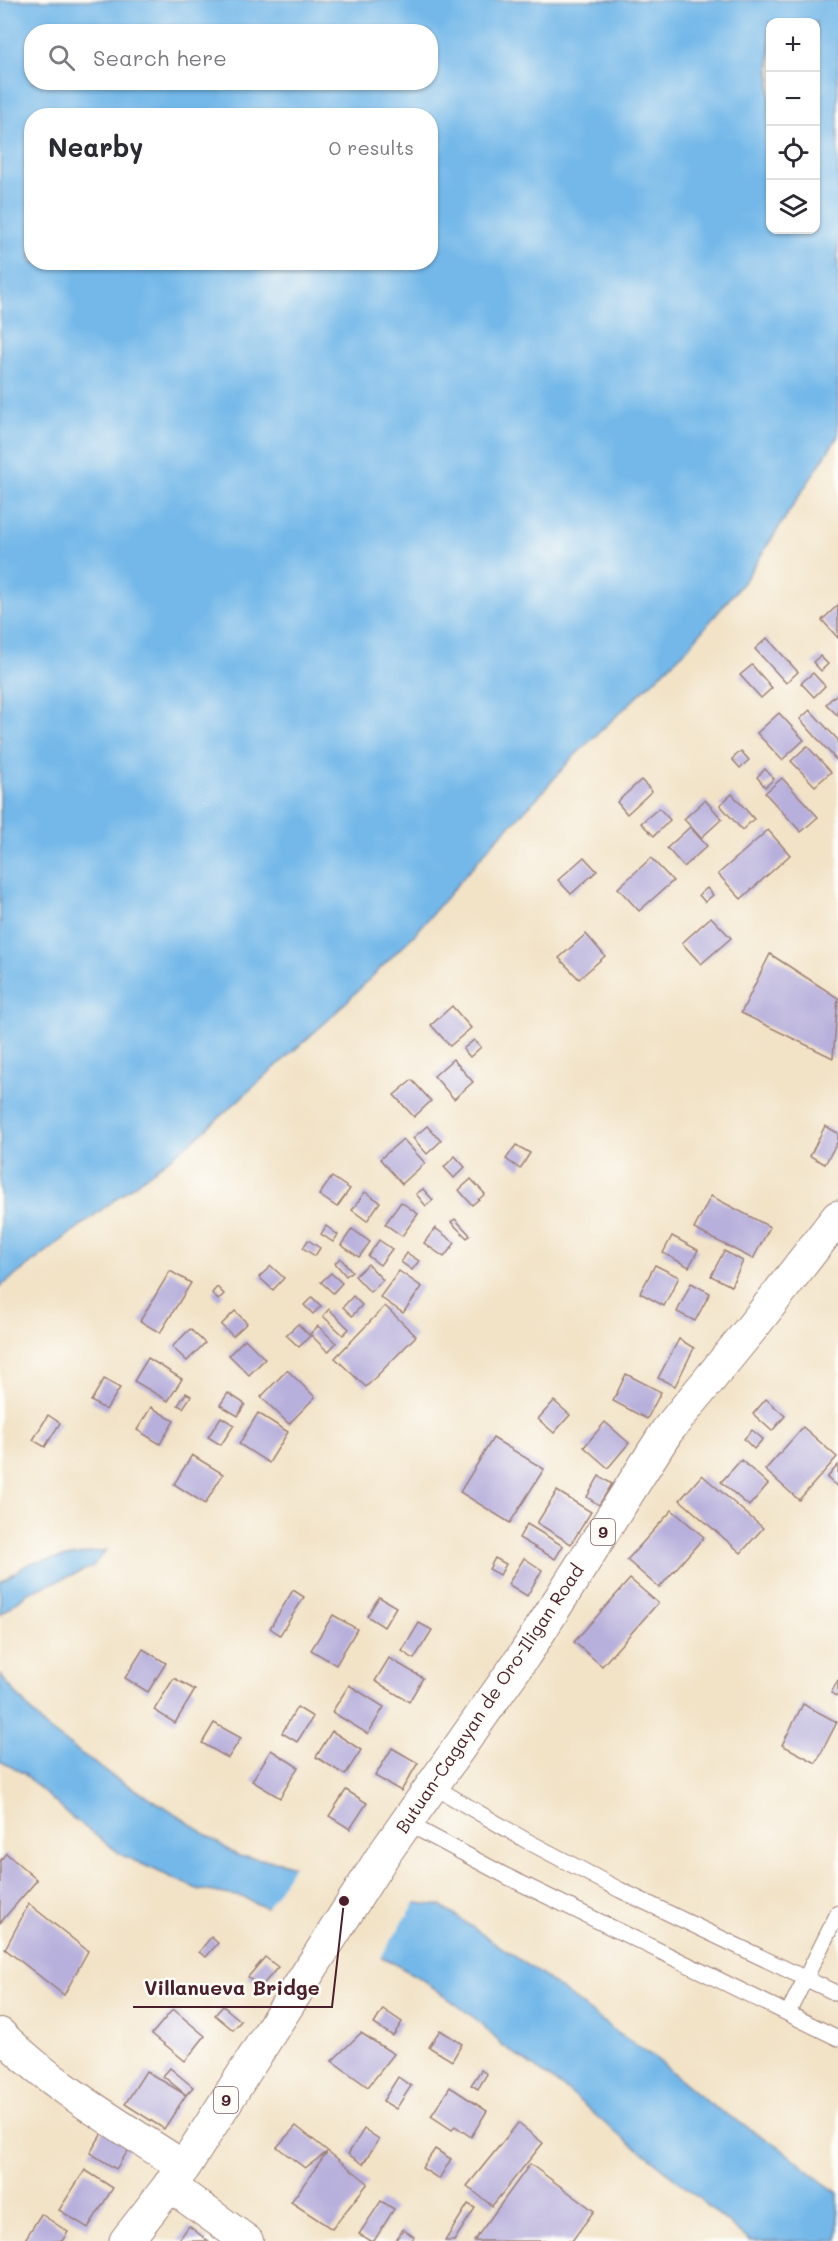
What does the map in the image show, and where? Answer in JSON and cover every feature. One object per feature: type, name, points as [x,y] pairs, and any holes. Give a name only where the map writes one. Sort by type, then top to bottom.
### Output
[{"type":"highway","name":"Butuan-Cagayan de Oro-Iligan Road","points":[[176,2176],[382,1857],[525,1654],[667,1431],[838,1217]]},
{"type":"highway","name":"9","points":[[126,2241],[176,2176]]},
{"type":"street","points":[[0,2034],[19,2053],[176,2176],[247,2241]]},
{"type":"lane","points":[[433,1786],[527,1841],[620,1890],[838,1994]]},
{"type":"lane","points":[[407,1823],[506,1876],[838,2038]]},
{"type":"lane","points":[[788,2013],[838,1913]]},
{"type":"water","points":[[0,0],[838,0],[838,436],[745,580],[687,649],[571,759],[491,845],[415,934],[328,1020],[196,1138],[0,1287]]},
{"type":"water","points":[[106,1550],[92,1567],[28,1593],[0,1615],[0,1582],[30,1563]]},
{"type":"water","points":[[0,1675],[45,1727],[112,1776],[165,1807],[238,1856],[281,1862],[385,1899],[441,1906],[542,1975],[619,2034],[653,2056],[708,2103],[779,2147],[838,2193],[838,2241],[750,2241],[648,2156],[616,2133],[568,2091],[502,2045],[476,2019],[423,1980],[384,1958],[358,1950],[242,1897],[197,1889],[122,1855],[70,1816],[23,1773],[0,1761]]},
{"type":"pier","points":[[295,1864],[386,1896],[417,1900],[379,1960],[265,1911]]},
{"type":"building","points":[[838,605],[838,638],[822,620]]},
{"type":"building","points":[[767,638],[798,672],[786,683],[755,649]]},
{"type":"building","points":[[820,656],[828,664],[821,671],[813,662]]},
{"type":"building","points":[[752,665],[772,688],[761,698],[740,675]]},
{"type":"building","points":[[813,673],[825,686],[814,697],[801,683]]},
{"type":"building","points":[[838,693],[838,716],[826,704]]},
{"type":"building","points":[[810,710],[838,740],[838,762],[800,719]]},
{"type":"building","points":[[779,713],[804,740],[782,760],[757,733]]},
{"type":"building","points":[[807,746],[831,772],[815,786],[791,761]]},
{"type":"building","points":[[741,751],[749,760],[740,768],[732,759]]},
{"type":"building","points":[[765,769],[774,779],[765,787],[757,777]]},
{"type":"building","points":[[782,778],[818,817],[801,832],[765,793]]},
{"type":"building","points":[[641,780],[652,791],[627,814],[617,802]]},
{"type":"building","points":[[732,794],[754,819],[742,830],[720,805]]},
{"type":"building","points":[[705,800],[722,819],[701,838],[684,819]]},
{"type":"building","points":[[659,808],[670,820],[654,836],[641,823]]},
{"type":"building","points":[[690,827],[707,846],[684,867],[667,848]]},
{"type":"building","points":[[768,830],[790,855],[741,899],[718,874]]},
{"type":"building","points":[[584,857],[597,871],[571,894],[558,880]]},
{"type":"building","points":[[651,858],[673,881],[639,911],[618,888]]},
{"type":"building","points":[[707,888],[713,895],[705,902],[699,895]]},
{"type":"building","points":[[711,917],[731,938],[701,964],[682,943]]},
{"type":"building","points":[[586,934],[605,956],[579,979],[559,958]]},
{"type":"building","points":[[770,954],[838,998],[833,1058],[741,1013]]},
{"type":"building","points":[[452,1006],[471,1028],[450,1046],[431,1025]]},
{"type":"building","points":[[474,1040],[481,1047],[470,1057],[463,1049]]},
{"type":"building","points":[[453,1059],[473,1082],[454,1099],[434,1076]]},
{"type":"building","points":[[412,1080],[431,1101],[414,1117],[394,1095]]},
{"type":"building","points":[[427,1126],[441,1141],[427,1154],[413,1138]]},
{"type":"building","points":[[825,1126],[838,1133],[838,1141],[825,1164],[810,1156]]},
{"type":"building","points":[[403,1139],[425,1163],[402,1184],[380,1159]]},
{"type":"building","points":[[516,1145],[530,1153],[520,1169],[506,1159]]},
{"type":"building","points":[[455,1156],[465,1167],[454,1178],[444,1167]]},
{"type":"building","points":[[332,1177],[350,1189],[337,1207],[319,1195]]},
{"type":"building","points":[[471,1179],[485,1194],[472,1205],[459,1190]]},
{"type":"building","points":[[423,1189],[433,1200],[426,1206],[416,1194]]},
{"type":"building","points":[[365,1192],[380,1202],[367,1221],[352,1210]]},
{"type":"building","points":[[711,1196],[770,1227],[753,1259],[694,1229]]},
{"type":"building","points":[[401,1202],[418,1214],[402,1236],[385,1224]]},
{"type":"building","points":[[455,1219],[470,1235],[467,1238],[451,1222]]},
{"type":"building","points":[[326,1226],[338,1235],[333,1242],[321,1234]]},
{"type":"building","points":[[435,1228],[455,1243],[444,1257],[424,1243]]},
{"type":"building","points":[[352,1229],[370,1242],[359,1257],[341,1245]]},
{"type":"building","points":[[672,1236],[698,1250],[689,1267],[663,1253]]},
{"type":"building","points":[[308,1240],[320,1248],[315,1256],[303,1248]]},
{"type":"building","points":[[379,1240],[392,1249],[380,1265],[368,1256]]},
{"type":"building","points":[[724,1251],[743,1261],[731,1286],[711,1276]]},
{"type":"building","points":[[407,1253],[419,1261],[412,1270],[401,1262]]},
{"type":"building","points":[[340,1258],[352,1271],[346,1276],[335,1263]]},
{"type":"building","points":[[368,1264],[383,1280],[370,1292],[355,1276]]},
{"type":"building","points":[[655,1265],[679,1277],[664,1306],[640,1293]]},
{"type":"building","points":[[271,1266],[284,1278],[273,1290],[259,1277]]},
{"type":"building","points":[[170,1271],[191,1283],[160,1333],[140,1321]]},
{"type":"building","points":[[399,1271],[422,1287],[403,1313],[380,1297]]},
{"type":"building","points":[[331,1273],[342,1283],[333,1293],[321,1282]]},
{"type":"building","points":[[691,1283],[710,1293],[695,1321],[677,1312]]},
{"type":"building","points":[[217,1287],[224,1294],[218,1300],[212,1293]]},
{"type":"building","points":[[353,1296],[362,1305],[352,1316],[343,1307]]},
{"type":"building","points":[[312,1297],[321,1306],[313,1314],[304,1305]]},
{"type":"building","points":[[385,1306],[416,1336],[366,1387],[335,1358]]},
{"type":"building","points":[[329,1309],[349,1329],[343,1335],[323,1316]]},
{"type":"building","points":[[235,1311],[247,1323],[233,1336],[221,1325]]},
{"type":"building","points":[[298,1324],[310,1336],[299,1347],[286,1335]]},
{"type":"building","points":[[318,1326],[336,1343],[328,1352],[310,1334]]},
{"type":"building","points":[[190,1329],[205,1343],[187,1361],[172,1347]]},
{"type":"building","points":[[245,1339],[265,1359],[249,1375],[229,1355]]},
{"type":"building","points":[[679,1339],[694,1348],[675,1386],[658,1378]]},
{"type":"building","points":[[148,1358],[182,1379],[168,1401],[134,1381]]},
{"type":"building","points":[[287,1370],[315,1397],[289,1424],[261,1397]]},
{"type":"building","points":[[626,1374],[661,1392],[647,1419],[613,1401]]},
{"type":"building","points":[[104,1379],[120,1388],[106,1410],[91,1401]]},
{"type":"building","points":[[186,1393],[191,1396],[183,1408],[178,1405]]},
{"type":"building","points":[[228,1393],[245,1404],[238,1416],[220,1405]]},
{"type":"building","points":[[766,1399],[785,1416],[772,1431],[753,1414]]},
{"type":"building","points":[[554,1401],[570,1415],[554,1433],[538,1419]]},
{"type":"building","points":[[151,1407],[174,1421],[160,1444],[137,1430]]},
{"type":"building","points":[[258,1413],[288,1432],[269,1463],[239,1444]]},
{"type":"building","points":[[48,1415],[60,1423],[45,1447],[33,1440]]},
{"type":"building","points":[[221,1417],[234,1425],[221,1445],[208,1437]]},
{"type":"building","points":[[605,1422],[629,1443],[608,1468],[584,1447]]},
{"type":"building","points":[[803,1427],[837,1457],[799,1500],[765,1470]]},
{"type":"building","points":[[752,1430],[763,1439],[754,1449],[744,1439]]},
{"type":"building","points":[[493,1438],[544,1469],[510,1523],[460,1492]]},
{"type":"building","points":[[192,1455],[223,1474],[205,1504],[174,1484]]},
{"type":"building","points":[[741,1460],[768,1484],[749,1506],[721,1482]]},
{"type":"building","points":[[838,1465],[838,1487],[827,1478]]},
{"type":"building","points":[[702,1475],[763,1528],[741,1553],[680,1500]]},
{"type":"building","points":[[599,1476],[612,1484],[599,1505],[587,1497]]},
{"type":"building","points":[[557,1491],[591,1512],[571,1544],[537,1523]]},
{"type":"building","points":[[672,1510],[704,1537],[659,1588],[627,1560]]},
{"type":"building","points":[[527,1524],[563,1546],[555,1559],[519,1538]]},
{"type":"building","points":[[495,1558],[506,1564],[500,1575],[489,1569]]},
{"type":"building","points":[[524,1558],[542,1570],[527,1596],[508,1584]]},
{"type":"building","points":[[630,1579],[658,1603],[602,1666],[574,1642]]},
{"type":"building","points":[[293,1590],[304,1597],[280,1635],[270,1628]]},
{"type":"building","points":[[379,1597],[396,1607],[384,1627],[367,1616]]},
{"type":"building","points":[[333,1615],[357,1629],[336,1665],[311,1650]]},
{"type":"building","points":[[419,1623],[432,1630],[414,1659],[402,1651]]},
{"type":"building","points":[[143,1649],[166,1663],[148,1692],[125,1678]]},
{"type":"building","points":[[389,1658],[423,1678],[409,1702],[375,1681]]},
{"type":"building","points":[[174,1678],[195,1690],[175,1723],[154,1710]]},
{"type":"building","points":[[838,1680],[838,1697],[831,1693]]},
{"type":"building","points":[[349,1685],[384,1707],[368,1734],[332,1712]]},
{"type":"building","points":[[803,1704],[837,1722],[816,1763],[782,1745]]},
{"type":"building","points":[[297,1707],[313,1717],[297,1742],[282,1733]]},
{"type":"building","points":[[214,1723],[241,1738],[228,1758],[202,1743]]},
{"type":"building","points":[[332,1731],[361,1750],[345,1775],[316,1757]]},
{"type":"building","points":[[392,1748],[418,1763],[401,1791],[375,1776]]},
{"type":"building","points":[[271,1750],[298,1767],[280,1798],[252,1781]]},
{"type":"building","points":[[346,1790],[367,1803],[350,1829],[329,1816]]},
{"type":"building","points":[[6,1853],[37,1880],[0,1923],[0,1861]]},
{"type":"building","points":[[29,1904],[88,1951],[64,1995],[5,1949]]},
{"type":"building","points":[[211,1937],[218,1943],[206,1957],[199,1952]]},
{"type":"building","points":[[265,1957],[278,1967],[260,1988],[248,1977]]},
{"type":"building","points":[[223,2006],[241,2021],[233,2030],[215,2015]]},
{"type":"building","points":[[173,2009],[205,2036],[185,2061],[152,2034]]},
{"type":"building","points":[[383,2009],[402,2022],[393,2036],[374,2024]]},
{"type":"building","points":[[440,2030],[462,2044],[452,2061],[429,2047]]},
{"type":"building","points":[[361,2033],[394,2054],[368,2087],[332,2061]]},
{"type":"building","points":[[170,2068],[193,2087],[186,2095],[163,2076]]},
{"type":"building","points":[[481,2070],[487,2074],[478,2089],[471,2085]]},
{"type":"building","points":[[146,2071],[186,2095],[164,2129],[125,2104]]},
{"type":"building","points":[[398,2077],[411,2086],[396,2109],[383,2101]]},
{"type":"building","points":[[450,2087],[487,2111],[471,2137],[455,2126],[452,2130],[431,2116]]},
{"type":"building","points":[[518,2123],[543,2143],[492,2206],[467,2186]]},
{"type":"building","points":[[107,2125],[134,2142],[116,2169],[90,2153]]},
{"type":"building","points":[[296,2126],[368,2183],[332,2229],[291,2202],[327,2152],[305,2168],[277,2147]]},
{"type":"building","points":[[364,2129],[379,2139],[363,2164],[348,2154]]},
{"type":"building","points":[[435,2149],[451,2159],[439,2179],[422,2168]]},
{"type":"building","points":[[530,2164],[594,2211],[572,2241],[474,2241]]},
{"type":"building","points":[[85,2170],[113,2188],[88,2228],[59,2210]]},
{"type":"building","points":[[381,2201],[394,2209],[374,2241],[370,2241],[359,2234]]},
{"type":"building","points":[[468,2204],[475,2208],[454,2241],[445,2241]]},
{"type":"building","points":[[41,2214],[68,2232],[62,2241],[24,2241]]},
{"type":"building","points":[[189,2226],[208,2241],[178,2241]]},
{"type":"building","points":[[403,2229],[414,2237],[412,2241],[395,2241]]},
{"type":"place","name":"Villanueva Bridge","points":[[344,1901]]}]
